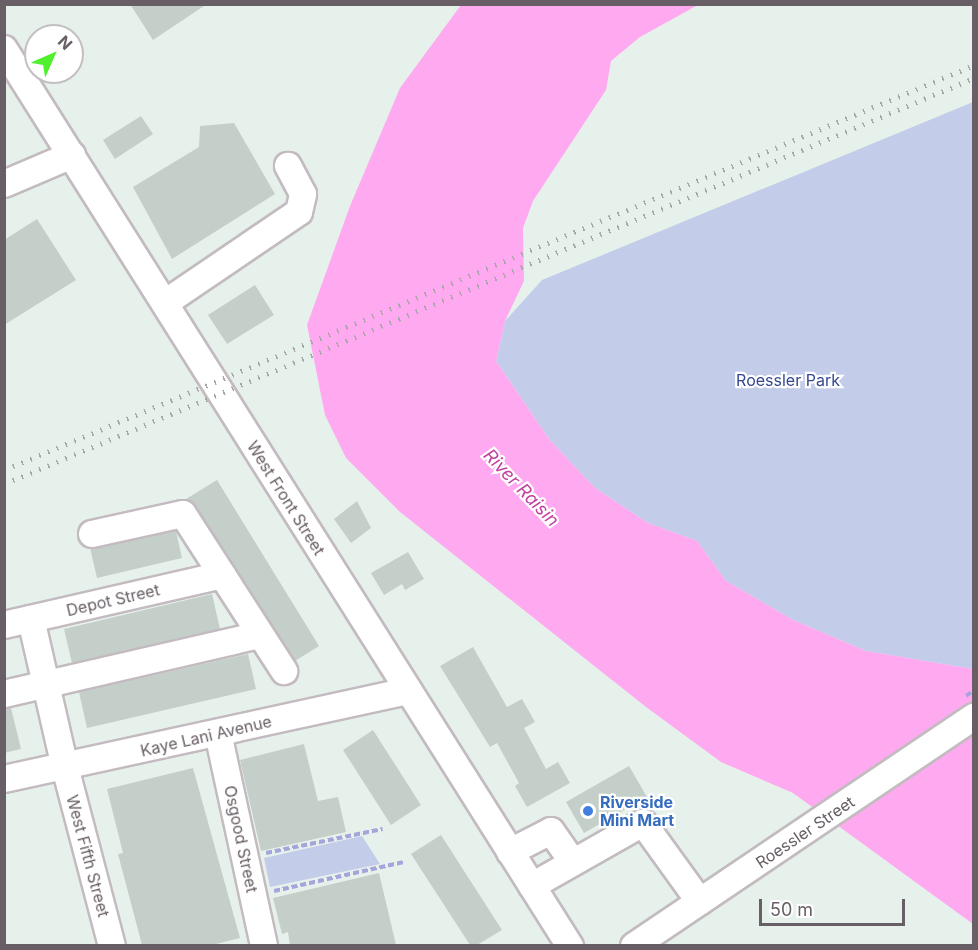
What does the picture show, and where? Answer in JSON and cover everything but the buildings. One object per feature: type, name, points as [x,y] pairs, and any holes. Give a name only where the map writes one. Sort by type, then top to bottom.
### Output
[{"type":"street","name":"West Front Street","points":[[4,49],[407,691],[570,945]]},
{"type":"street","points":[[4,184],[72,155]]},
{"type":"street","points":[[165,303],[299,212],[303,194],[288,166]]},
{"type":"street","points":[[92,534],[183,514],[284,671]]},
{"type":"street","name":"Depot Street","points":[[4,625],[222,575]]},
{"type":"street","name":"West Fifth Street","points":[[31,620],[64,767],[112,945]]},
{"type":"street","points":[[4,694],[260,634]]},
{"type":"street","name":"Kaye Lani Avenue","points":[[4,779],[407,691]]},
{"type":"street","name":"Roessler Street","points":[[634,945],[974,717]]},
{"type":"street","name":"Osgood Street","points":[[218,733],[264,945]]},
{"type":"street","points":[[532,886],[572,861],[643,823],[700,902]]},
{"type":"street","points":[[510,852],[551,831],[572,861]]},
{"type":"path","points":[[245,858],[383,829]]},
{"type":"path","points":[[253,895],[404,862]]},
{"type":"green space","name":"Roessler Park","points":[[973,102],[973,669],[866,651],[793,620],[726,581],[697,541],[648,523],[595,488],[549,439],[496,361],[505,321],[542,280]]},
{"type":"green space","points":[[362,836],[380,864],[270,887],[264,858]]},
{"type":"water","name":"River Raisin","points":[[461,5],[698,5],[640,37],[611,61],[606,90],[533,201],[523,228],[524,281],[505,321],[496,361],[549,439],[595,488],[648,523],[697,541],[726,581],[793,620],[866,651],[973,669],[973,924],[793,793],[721,762],[646,707],[400,512],[346,458],[325,415],[307,325],[350,206],[400,88]]},
{"type":"railway","points":[[4,470],[974,65]]},
{"type":"railway","points":[[4,484],[974,78]]},
{"type":"place","name":"Riverside Mini Mart","points":[[588,811]]}]
